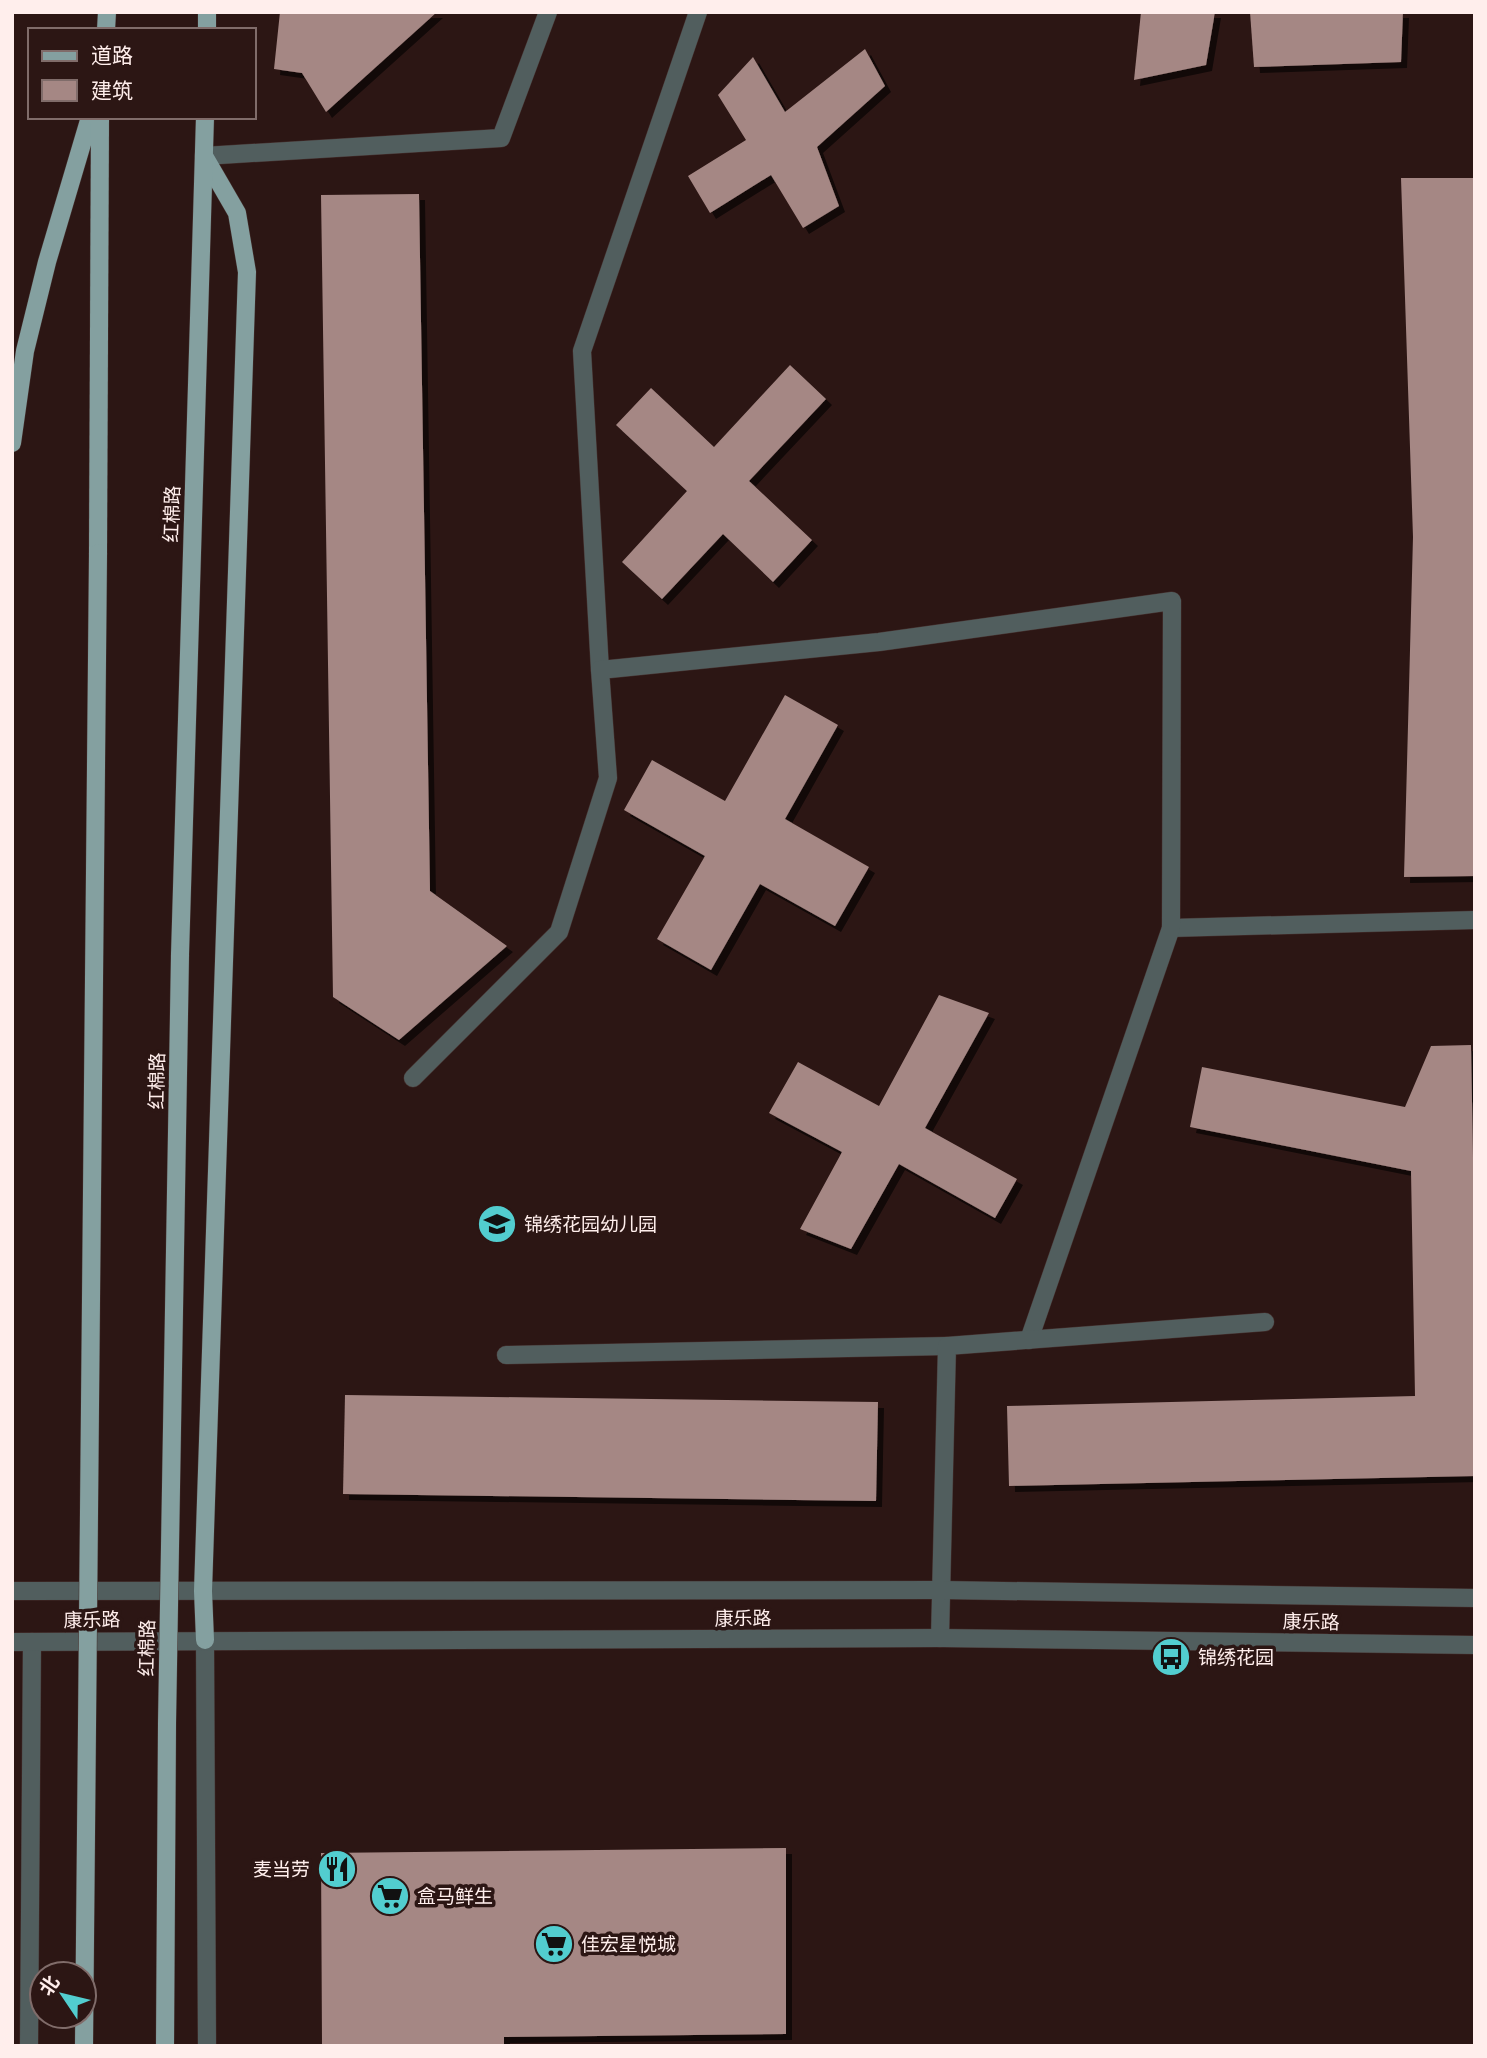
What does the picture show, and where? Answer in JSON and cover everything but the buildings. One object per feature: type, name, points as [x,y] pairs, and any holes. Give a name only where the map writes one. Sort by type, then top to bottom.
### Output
[{"type":"main road","points":[[12,443],[25,351],[47,262],[89,119]]},
{"type":"main road","points":[[84,2046],[100,119]]},
{"type":"main road","name":"红棉路","points":[[164,2046],[180,955],[205,119]]},
{"type":"main road","points":[[204,156],[237,213],[247,272],[203,1591],[205,1640]]},
{"type":"street","points":[[204,156],[501,138],[548,12]]},
{"type":"street","points":[[413,1078],[559,932],[608,778],[582,351],[698,12]]},
{"type":"street","points":[[600,670],[879,642],[1172,601],[1171,928],[1029,1340]]},
{"type":"street","points":[[1171,928],[1475,920]]},
{"type":"street","points":[[506,1354],[947,1346],[1265,1322]]},
{"type":"street","points":[[940,1638],[947,1346]]},
{"type":"street","name":"康乐路","points":[[12,1591],[942,1590],[1475,1598]]},
{"type":"street","name":"康乐路","points":[[12,1642],[940,1638],[1475,1645]]},
{"type":"street","points":[[205,1640],[207,2046]]},
{"type":"street","points":[[29,2046],[32,1642]]},
{"type":"place","name":"锦绣花园幼儿园","points":[[497,1224]]},
{"type":"place","name":"锦绣花园","points":[[1171,1657]]},
{"type":"place","name":"麦当劳","points":[[337,1869]]},
{"type":"place","name":"盒马鲜生","points":[[390,1896]]},
{"type":"place","name":"佳宏星悦城","points":[[554,1944]]}]
